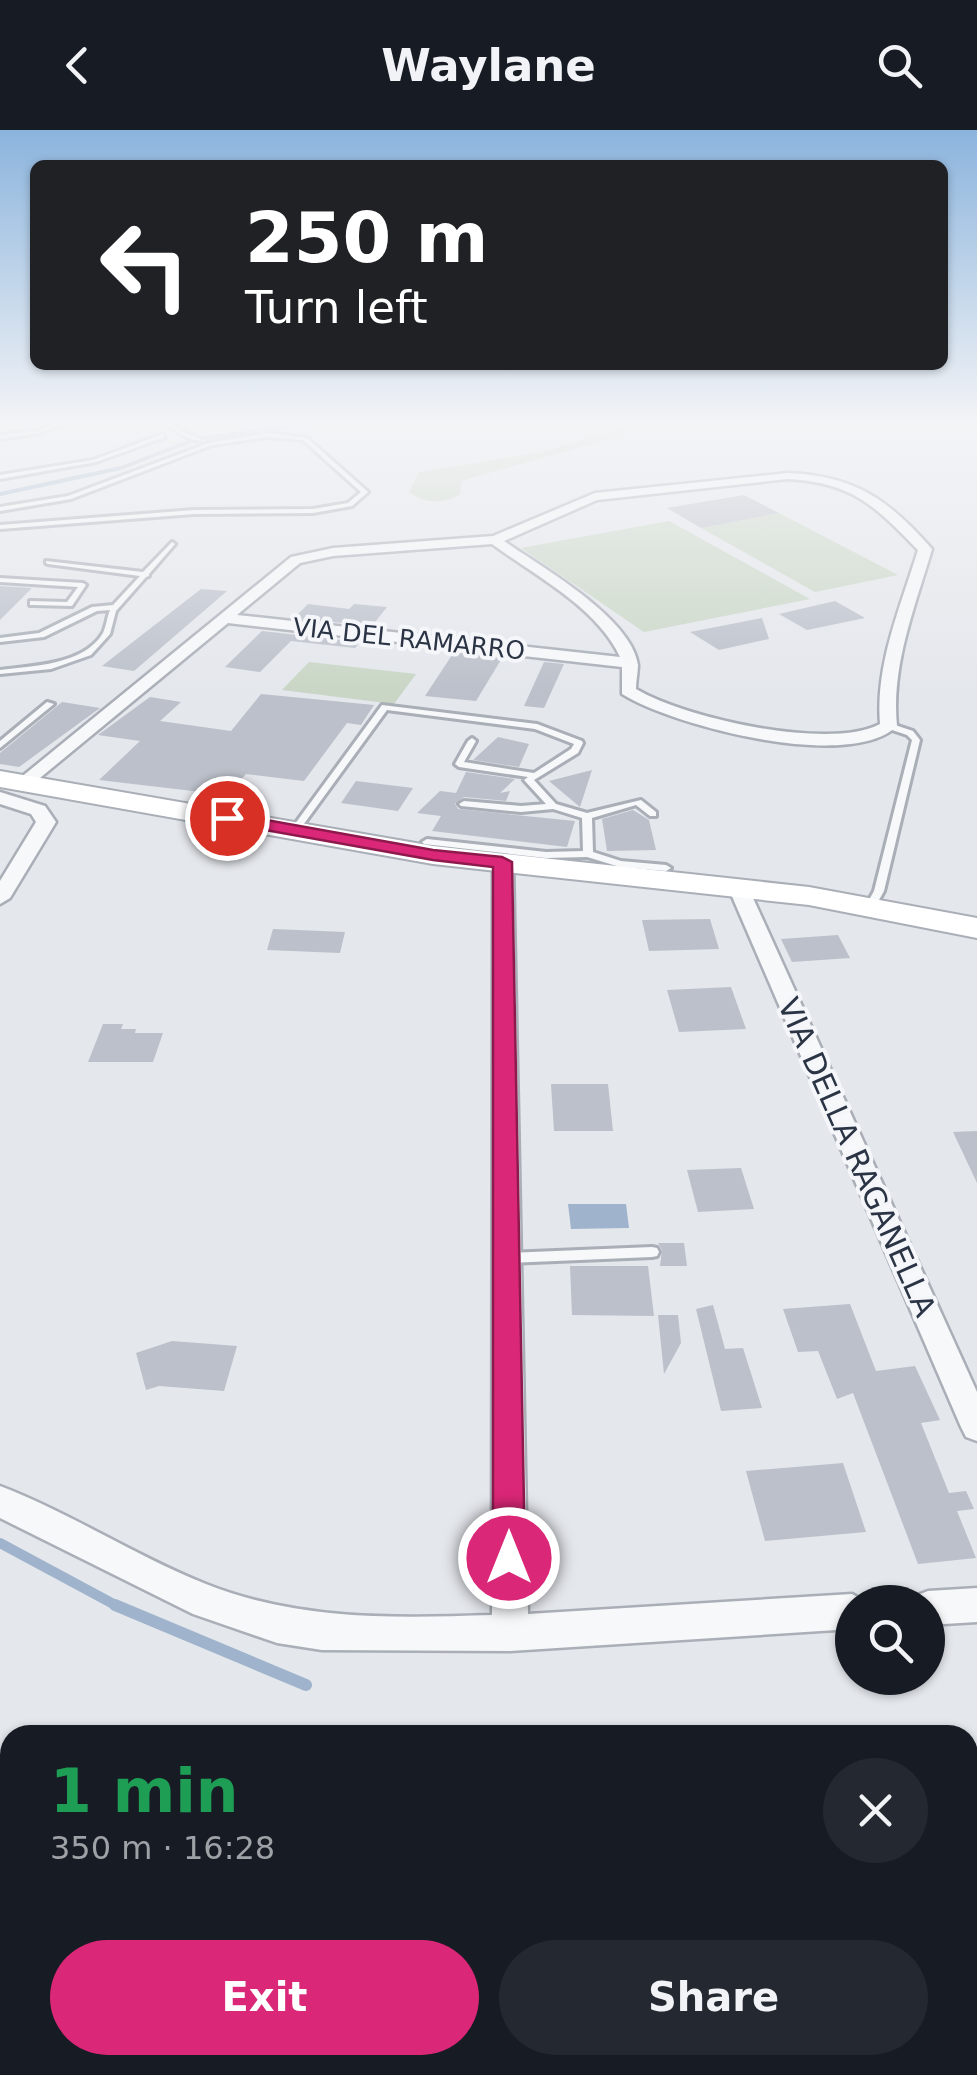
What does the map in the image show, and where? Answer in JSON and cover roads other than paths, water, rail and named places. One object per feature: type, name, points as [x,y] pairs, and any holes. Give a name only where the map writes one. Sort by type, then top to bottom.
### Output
[{"type":"main road","points":[[8,787],[433,855],[738,887],[977,928]]},
{"type":"street","points":[[0,898],[46,822],[44,816],[8,787],[285,566],[325,553],[494,540],[528,529],[562,511]]},
{"type":"street","points":[[494,540],[598,618],[616,637],[630,663],[626,684],[630,694],[644,703],[694,719],[766,732],[872,738],[888,726],[890,668],[925,549],[887,511]]},
{"type":"street","name":"VIA DEL RAMARRO","points":[[222,618],[630,663]]},
{"type":"street","points":[[502,862],[510,1633]]},
{"type":"street","name":"VIA DELLA RAGANELLA","points":[[738,887],[977,1427]]},
{"type":"street","points":[[0,1500],[189,1593],[276,1624],[355,1636],[510,1633],[835,1613]]},
{"type":"street","points":[[945,1607],[977,1604]]},
{"type":"lane","points":[[0,527],[208,512],[315,511]]},
{"type":"lane","points":[[0,672],[51,667],[82,657],[104,638],[116,607],[172,544]]},
{"type":"lane","points":[[48,562],[146,576]]},
{"type":"lane","points":[[0,580],[83,585],[69,604],[33,603]]},
{"type":"lane","points":[[0,640],[48,633],[95,609],[116,607]]},
{"type":"lane","points":[[0,744],[50,704]]},
{"type":"lane","points":[[295,830],[352,760],[385,707],[538,726],[579,742],[575,751],[532,775],[459,764],[472,741]]},
{"type":"lane","points":[[870,907],[878,890],[916,740],[910,733],[888,726]]},
{"type":"lane","points":[[532,775],[530,784],[553,806]]},
{"type":"lane","points":[[464,804],[520,809],[553,806],[587,816],[638,802],[653,814]]},
{"type":"lane","points":[[587,816],[588,854]]},
{"type":"lane","points":[[427,842],[546,855],[588,854],[620,864],[666,868]]},
{"type":"lane","points":[[506,1258],[652,1252]]},
{"type":"water","points":[[568,1204],[626,1204],[629,1228],[571,1229]]},
{"type":"waterway","points":[[0,1543],[116,1606]]},
{"type":"waterway","points":[[116,1606],[306,1685]]}]
